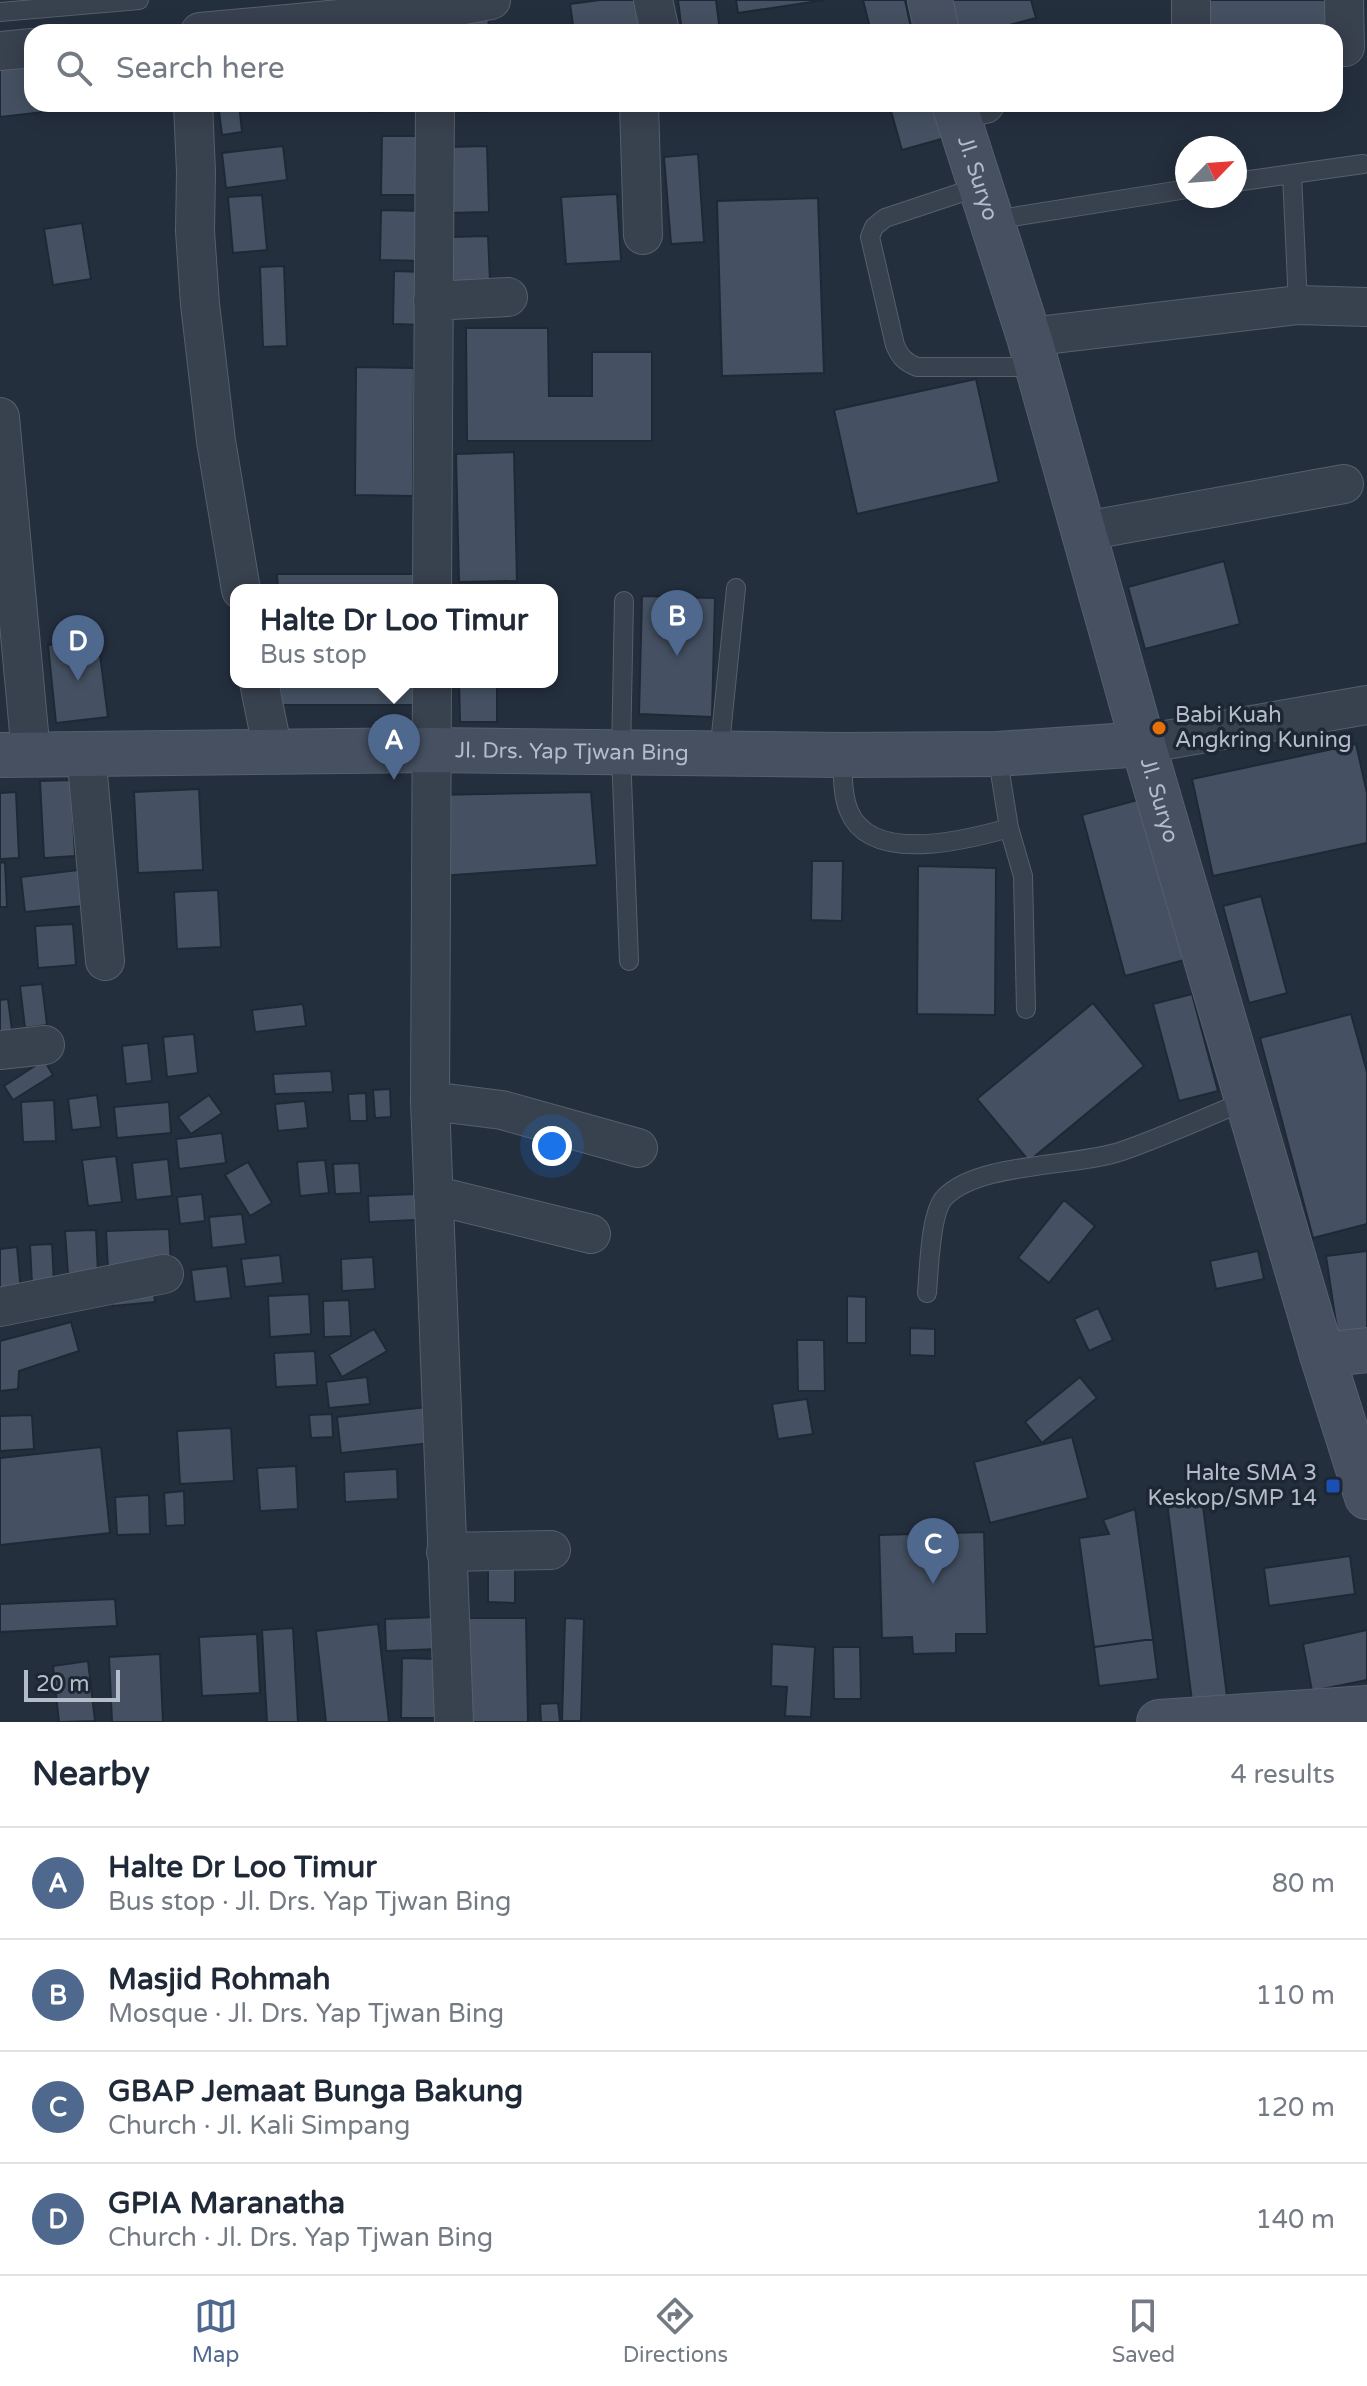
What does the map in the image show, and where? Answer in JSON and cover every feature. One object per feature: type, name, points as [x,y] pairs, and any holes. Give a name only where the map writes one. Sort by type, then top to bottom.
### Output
[{"type":"street","points":[[304,24],[435,14],[491,0]]},
{"type":"street","points":[[653,0],[658,24]]},
{"type":"street","points":[[930,0],[935,24]]},
{"type":"street","points":[[1191,0],[1191,24]]},
{"type":"street","points":[[1344,0],[1349,47]]},
{"type":"street","points":[[0,51],[24,49]]},
{"type":"street","points":[[193,112],[195,231],[200,304],[216,441],[240,584]]},
{"type":"street","points":[[432,584],[435,112]]},
{"type":"street","points":[[639,112],[643,235]]},
{"type":"street","name":"Jl. Suryo","points":[[966,112],[987,203],[1085,531],[1143,744],[1322,1355],[1367,1497]]},
{"type":"street","points":[[433,301],[508,297]]},
{"type":"street","points":[[1033,352],[1298,305],[1367,307]]},
{"type":"street","points":[[0,417],[15,754]]},
{"type":"street","points":[[1085,531],[1344,484]]},
{"type":"street","points":[[260,688],[273,752]]},
{"type":"street","points":[[432,688],[430,1101],[454,1722]]},
{"type":"street","points":[[1143,744],[1367,705]]},
{"type":"street","name":"Jl. Drs. Yap Tjwan Bing","points":[[15,754],[432,750],[997,754],[1143,744]]},
{"type":"street","points":[[86,753],[105,961]]},
{"type":"street","points":[[0,1050],[45,1045]]},
{"type":"street","points":[[430,1101],[502,1110],[638,1148]]},
{"type":"street","points":[[433,1195],[591,1234]]},
{"type":"street","points":[[0,1307],[164,1274]]},
{"type":"street","points":[[1322,1355],[1367,1350]]},
{"type":"street","points":[[446,1552],[551,1550]]},
{"type":"street","points":[[1159,1722],[1367,1708]]},
{"type":"lane","points":[[0,12],[139,0]]},
{"type":"lane","points":[[1247,180],[1363,164]]},
{"type":"lane","points":[[1292,174],[1298,305]]},
{"type":"lane","points":[[1033,352],[917,367],[906,363],[895,345],[870,237],[874,227],[885,218],[987,203],[1175,190]]},
{"type":"lane","points":[[719,754],[736,588]]},
{"type":"lane","points":[[624,601],[621,753],[629,961]]},
{"type":"lane","points":[[997,754],[1009,828],[1023,876],[1026,1009]]},
{"type":"lane","points":[[842,755],[849,811],[862,831],[875,838],[896,843],[952,842],[1009,828]]},
{"type":"lane","points":[[927,1293],[936,1220],[943,1198],[961,1186],[1022,1169],[1120,1152],[1259,1135]]},
{"type":"building","points":[[636,0],[640,24],[573,24],[570,4]]},
{"type":"building","points":[[678,0],[716,0],[719,24],[681,24]]},
{"type":"building","points":[[736,0],[825,0],[738,13]]},
{"type":"building","points":[[863,0],[905,0],[910,24],[869,24]]},
{"type":"building","points":[[941,0],[1031,0],[1036,18],[1013,24],[948,24]]},
{"type":"building","points":[[1204,0],[1331,0],[1333,24],[1206,24]]},
{"type":"building","points":[[455,16],[489,17],[489,24],[455,24]]},
{"type":"building","points":[[24,65],[24,112],[44,112],[0,117],[0,67]]},
{"type":"building","points":[[219,112],[240,112],[242,132],[222,135]]},
{"type":"building","points":[[891,112],[938,112],[945,138],[902,150]]},
{"type":"building","points":[[382,136],[422,136],[422,195],[381,195]]},
{"type":"building","points":[[283,146],[287,180],[226,188],[222,153]]},
{"type":"building","points":[[487,146],[489,212],[449,213],[447,147]]},
{"type":"building","points":[[698,154],[704,242],[671,244],[664,157]]},
{"type":"building","points":[[617,194],[621,261],[566,264],[561,197]]},
{"type":"building","points":[[262,195],[267,250],[233,253],[228,197]]},
{"type":"building","points":[[818,198],[824,373],[722,376],[717,201]]},
{"type":"building","points":[[381,210],[424,211],[423,261],[380,260]]},
{"type":"building","points":[[82,223],[91,279],[53,285],[44,229]]},
{"type":"building","points":[[488,236],[490,281],[450,282],[449,237]]},
{"type":"building","points":[[284,266],[287,346],[263,347],[260,267]]},
{"type":"building","points":[[394,271],[426,272],[425,325],[393,324]]},
{"type":"building","points":[[466,328],[548,328],[549,396],[592,396],[592,352],[652,352],[652,441],[467,441]]},
{"type":"building","points":[[356,367],[414,368],[413,496],[355,495]]},
{"type":"building","points":[[976,379],[999,482],[857,514],[834,410]]},
{"type":"building","points":[[514,452],[517,581],[459,582],[456,454]]},
{"type":"building","points":[[1224,561],[1240,624],[1145,649],[1128,587]]},
{"type":"building","points":[[277,574],[423,574],[423,584],[278,584]]},
{"type":"building","points":[[642,596],[715,598],[712,717],[639,714]]},
{"type":"building","points":[[98,639],[108,717],[56,723],[48,645]]},
{"type":"building","points":[[278,688],[423,688],[423,705],[278,705]]},
{"type":"building","points":[[459,688],[497,688],[497,722],[460,722]]},
{"type":"building","points":[[1356,744],[1367,793],[1367,843],[1213,876],[1192,779]]},
{"type":"building","points":[[71,780],[75,856],[44,858],[40,781]]},
{"type":"building","points":[[199,789],[203,870],[138,873],[134,792]]},
{"type":"building","points":[[16,792],[19,858],[0,859],[0,793]]},
{"type":"building","points":[[591,792],[597,865],[440,876],[436,795]]},
{"type":"building","points":[[1141,799],[1184,960],[1125,976],[1082,815]]},
{"type":"building","points":[[812,861],[843,861],[842,921],[811,920]]},
{"type":"building","points":[[5,862],[7,907],[0,907],[0,863]]},
{"type":"building","points":[[918,866],[996,868],[995,1015],[917,1014]]},
{"type":"building","points":[[78,870],[82,906],[25,912],[21,877]]},
{"type":"building","points":[[218,890],[221,947],[177,949],[174,892]]},
{"type":"building","points":[[1261,896],[1287,993],[1249,1003],[1223,906]]},
{"type":"building","points":[[73,924],[76,965],[38,968],[35,926]]},
{"type":"building","points":[[42,984],[47,1025],[25,1028],[20,986]]},
{"type":"building","points":[[1192,994],[1218,1091],[1179,1101],[1153,1004]]},
{"type":"building","points":[[8,999],[13,1038],[0,1040],[0,1000]]},
{"type":"building","points":[[1093,1003],[1144,1066],[1029,1161],[977,1099]]},
{"type":"building","points":[[303,1004],[306,1026],[255,1032],[252,1010]]},
{"type":"building","points":[[1351,1014],[1367,1072],[1367,1224],[1313,1238],[1260,1038]]},
{"type":"building","points":[[194,1034],[198,1073],[167,1077],[163,1037]]},
{"type":"building","points":[[148,1043],[152,1081],[126,1084],[122,1046]]},
{"type":"building","points":[[44,1060],[53,1075],[13,1100],[4,1086]]},
{"type":"building","points":[[331,1071],[333,1092],[275,1094],[273,1074]]},
{"type":"building","points":[[390,1089],[391,1117],[375,1118],[373,1090]]},
{"type":"building","points":[[366,1093],[367,1121],[350,1121],[348,1094]]},
{"type":"building","points":[[97,1095],[101,1127],[72,1130],[68,1099]]},
{"type":"building","points":[[209,1095],[222,1113],[191,1134],[178,1117]]},
{"type":"building","points":[[54,1100],[56,1141],[23,1142],[21,1102]]},
{"type":"building","points":[[305,1101],[308,1128],[278,1131],[275,1104]]},
{"type":"building","points":[[169,1102],[171,1133],[117,1138],[114,1107]]},
{"type":"building","points":[[222,1133],[226,1163],[179,1169],[176,1139]]},
{"type":"building","points":[[116,1156],[122,1202],[88,1206],[82,1160]]},
{"type":"building","points":[[168,1159],[172,1196],[136,1200],[132,1163]]},
{"type":"building","points":[[325,1160],[329,1193],[300,1196],[297,1162]]},
{"type":"building","points":[[248,1162],[272,1203],[250,1216],[225,1175]]},
{"type":"building","points":[[359,1163],[361,1193],[335,1194],[333,1164]]},
{"type":"building","points":[[202,1194],[205,1221],[180,1224],[177,1197]]},
{"type":"building","points":[[415,1194],[416,1220],[369,1222],[368,1196]]},
{"type":"building","points":[[1064,1200],[1095,1226],[1049,1283],[1018,1258]]},
{"type":"building","points":[[242,1214],[246,1244],[212,1248],[209,1217]]},
{"type":"building","points":[[169,1229],[171,1266],[108,1269],[106,1231]]},
{"type":"building","points":[[96,1230],[98,1273],[68,1274],[65,1231]]},
{"type":"building","points":[[52,1244],[54,1282],[32,1284],[30,1245]]},
{"type":"building","points":[[17,1247],[21,1292],[0,1293],[0,1249]]},
{"type":"building","points":[[1258,1251],[1264,1279],[1216,1289],[1210,1261]]},
{"type":"building","points":[[1367,1251],[1367,1332],[1338,1336],[1326,1256]]},
{"type":"building","points":[[280,1255],[283,1283],[245,1287],[241,1259]]},
{"type":"building","points":[[373,1257],[375,1289],[342,1291],[341,1259]]},
{"type":"building","points":[[227,1266],[231,1298],[195,1302],[191,1270]]},
{"type":"building","points":[[153,1282],[155,1302],[113,1306],[111,1287]]},
{"type":"building","points":[[309,1294],[311,1334],[270,1337],[268,1296]]},
{"type":"building","points":[[847,1296],[866,1297],[866,1343],[847,1343]]},
{"type":"building","points":[[349,1300],[351,1336],[324,1337],[323,1301]]},
{"type":"building","points":[[1098,1308],[1113,1340],[1089,1351],[1074,1319]]},
{"type":"building","points":[[71,1322],[79,1351],[19,1371],[18,1389],[0,1391],[0,1341]]},
{"type":"building","points":[[910,1328],[935,1329],[935,1356],[910,1355]]},
{"type":"building","points":[[374,1329],[387,1351],[342,1377],[329,1355]]},
{"type":"building","points":[[797,1340],[824,1340],[825,1391],[798,1391]]},
{"type":"building","points":[[315,1351],[317,1385],[276,1387],[274,1353]]},
{"type":"building","points":[[367,1377],[370,1404],[329,1408],[326,1382]]},
{"type":"building","points":[[1080,1377],[1097,1398],[1042,1443],[1025,1422]]},
{"type":"building","points":[[807,1399],[813,1434],[778,1439],[772,1404]]},
{"type":"building","points":[[427,1407],[431,1443],[341,1453],[337,1417]]},
{"type":"building","points":[[332,1414],[333,1437],[311,1438],[309,1415]]},
{"type":"building","points":[[32,1415],[34,1449],[0,1451],[0,1416]]},
{"type":"building","points":[[231,1428],[234,1481],[180,1484],[177,1431]]},
{"type":"building","points":[[1072,1437],[1088,1498],[990,1523],[974,1462]]},
{"type":"building","points":[[101,1447],[110,1533],[0,1545],[0,1458]]},
{"type":"building","points":[[296,1466],[298,1509],[260,1511],[257,1468]]},
{"type":"building","points":[[397,1469],[398,1499],[345,1502],[344,1472]]},
{"type":"building","points":[[184,1491],[185,1525],[166,1526],[164,1493]]},
{"type":"building","points":[[149,1495],[150,1534],[117,1535],[115,1497]]},
{"type":"building","points":[[1202,1498],[1228,1704],[1193,1709],[1167,1502]]},
{"type":"building","points":[[1135,1509],[1153,1639],[1094,1647],[1079,1538],[1109,1534],[1103,1520]]},
{"type":"building","points":[[984,1532],[987,1634],[956,1634],[956,1653],[913,1654],[912,1637],[882,1638],[879,1535]]},
{"type":"building","points":[[1350,1556],[1355,1594],[1269,1606],[1264,1568]]},
{"type":"building","points":[[488,1561],[515,1562],[515,1603],[488,1602]]},
{"type":"building","points":[[115,1599],[117,1626],[0,1632],[0,1604]]},
{"type":"building","points":[[436,1617],[438,1649],[386,1651],[385,1619]]},
{"type":"building","points":[[468,1618],[526,1618],[528,1722],[470,1722]]},
{"type":"building","points":[[565,1618],[584,1619],[581,1721],[562,1721]]},
{"type":"building","points":[[378,1624],[389,1722],[326,1722],[316,1631]]},
{"type":"building","points":[[293,1628],[298,1722],[267,1722],[262,1630]]},
{"type":"building","points":[[1367,1630],[1367,1680],[1312,1691],[1303,1644]]},
{"type":"building","points":[[257,1634],[260,1693],[202,1696],[199,1637]]},
{"type":"building","points":[[1153,1639],[1158,1679],[1099,1686],[1094,1647]]},
{"type":"building","points":[[772,1644],[815,1647],[811,1717],[785,1716],[787,1687],[771,1686]]},
{"type":"building","points":[[833,1647],[860,1647],[861,1699],[834,1699]]},
{"type":"building","points":[[160,1654],[163,1722],[112,1722],[109,1657]]},
{"type":"building","points":[[402,1658],[437,1659],[436,1718],[401,1718]]},
{"type":"building","points":[[88,1661],[95,1721],[59,1722],[53,1666]]},
{"type":"building","points":[[558,1703],[560,1722],[541,1722],[540,1704]]},
{"type":"place","name":"Masjid Rohmah","points":[[677,656]]},
{"type":"place","name":"GPIA Maranatha","points":[[78,681]]},
{"type":"place","name":"Babi Kuah Angkring Kuning","points":[[1159,728]]},
{"type":"place","name":"Halte Dr Loo Timur","points":[[394,780]]},
{"type":"place","name":"Halte SMA 3 Keskop/SMP 14","points":[[1333,1486]]},
{"type":"place","name":"GBAP Jemaat Bunga Bakung","points":[[933,1584]]}]
